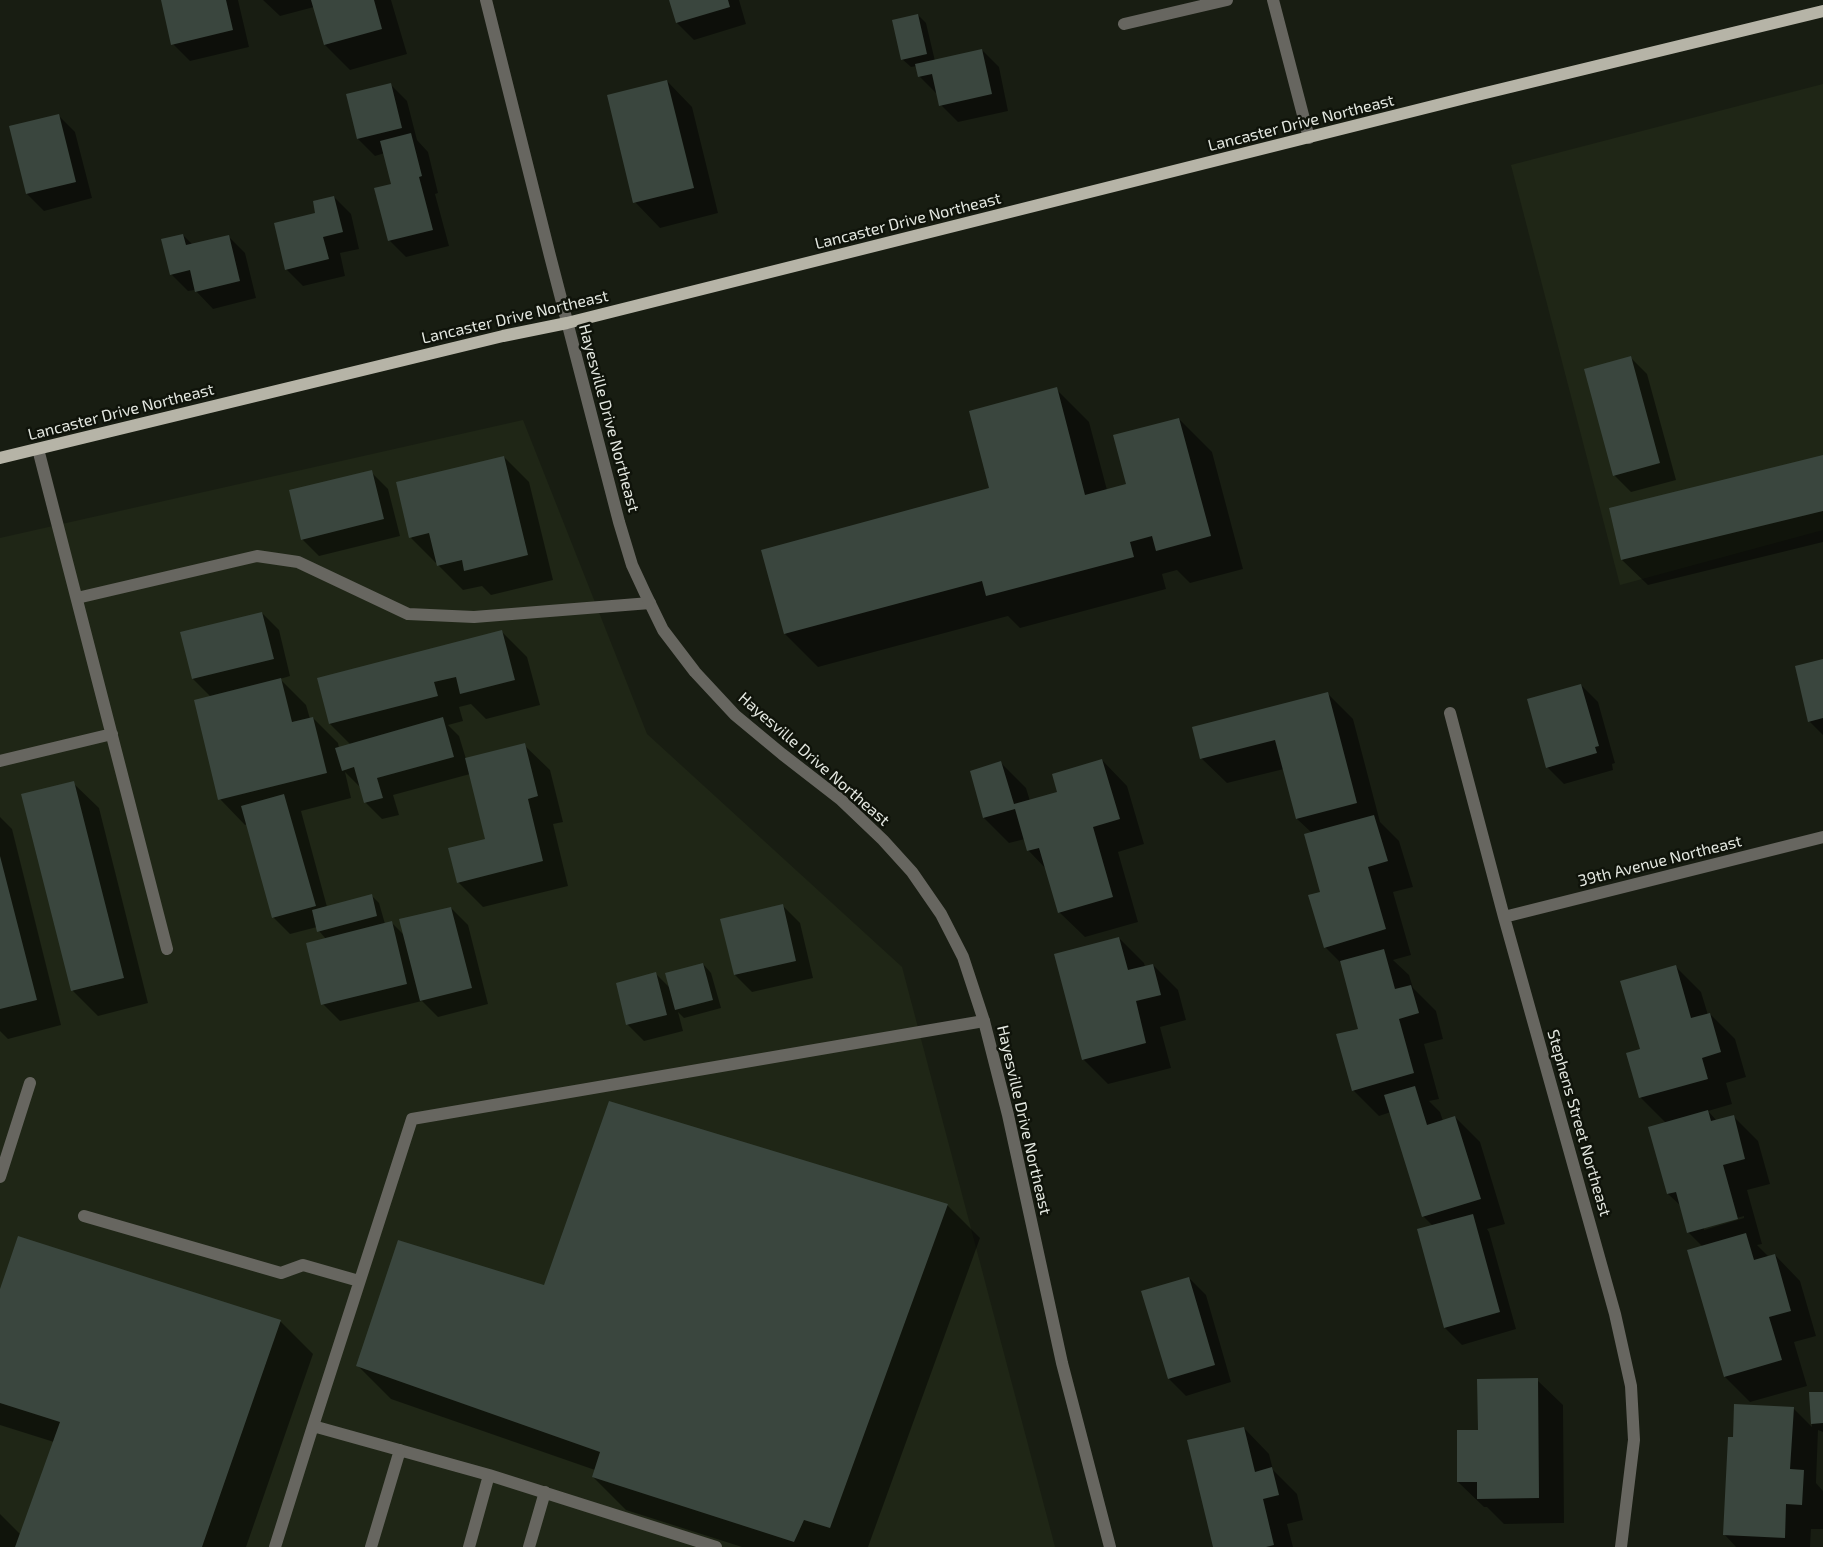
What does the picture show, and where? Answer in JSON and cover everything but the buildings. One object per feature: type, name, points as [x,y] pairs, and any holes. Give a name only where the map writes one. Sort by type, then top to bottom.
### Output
[{"type":"main road","name":"Lancaster Drive Northeast","points":[[0,458],[494,338],[567,323],[1823,11]]},
{"type":"street","name":"Hayesville Drive Northeast","points":[[486,0],[619,522],[632,565],[650,603],[664,630],[695,672],[736,715],[840,799],[883,840],[912,872],[941,914],[963,958],[984,1021],[1008,1115],[1062,1362],[1110,1547]]},
{"type":"street","points":[[1124,24],[1227,0]]},
{"type":"street","points":[[1273,0],[1309,138]]},
{"type":"street","points":[[38,448],[167,949]]},
{"type":"street","points":[[76,598],[257,556],[298,562],[408,614],[474,617],[650,603]]},
{"type":"street","name":"Stephens Street Northeast","points":[[1450,712],[1504,917],[1616,1314],[1631,1386],[1634,1440],[1621,1547]]},
{"type":"street","points":[[0,762],[112,734]]},
{"type":"street","name":"39th Avenue Northeast","points":[[1504,917],[1823,838]]},
{"type":"street","points":[[275,1547],[412,1118],[984,1021]]},
{"type":"street","points":[[0,1177],[30,1084]]},
{"type":"street","points":[[84,1216],[281,1273],[303,1265],[359,1281]]},
{"type":"street","points":[[313,1426],[489,1475],[716,1547]]},
{"type":"street","points":[[371,1547],[400,1450]]},
{"type":"street","points":[[469,1547],[489,1475]]},
{"type":"street","points":[[529,1547],[545,1492]]},
{"type":"shaded area","points":[[1823,84],[1823,530],[1620,585],[1511,165]]},
{"type":"shaded area","points":[[523,420],[647,734],[902,967],[1055,1547],[0,1547],[0,538]]}]
